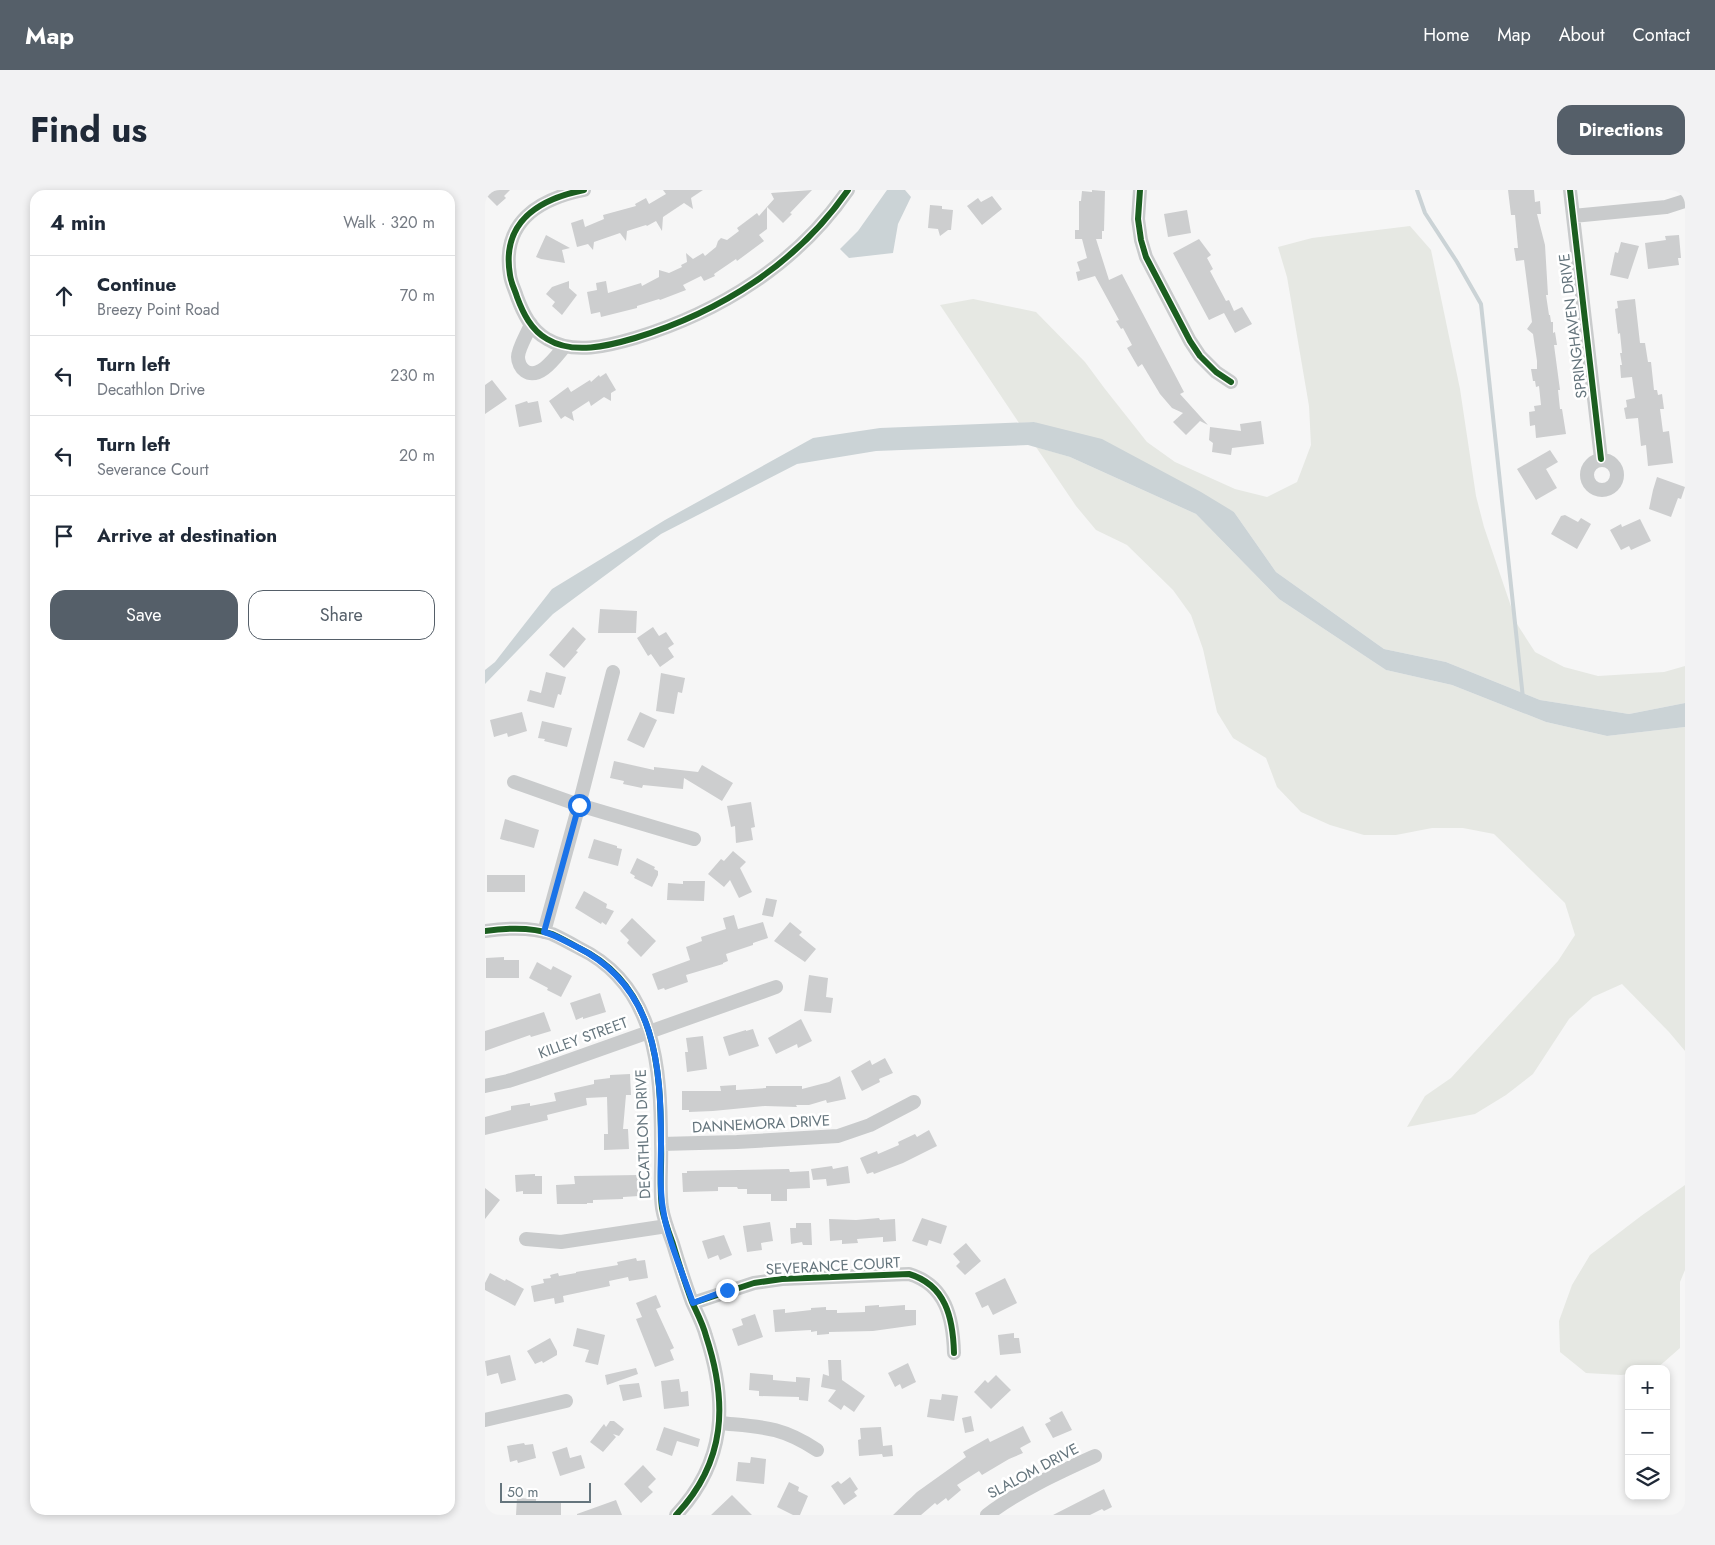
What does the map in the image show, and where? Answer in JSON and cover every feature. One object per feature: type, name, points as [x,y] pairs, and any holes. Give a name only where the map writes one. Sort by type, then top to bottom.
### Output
[{"type":"street","points":[[584,190],[561,196],[542,204],[524,219],[513,238],[510,251],[510,276],[522,310],[531,324],[547,339],[565,346],[577,348],[598,347],[623,341],[687,320],[717,305],[753,284],[779,264],[820,225],[848,190]]},
{"type":"street","points":[[1141,190],[1139,219],[1141,240],[1146,257],[1191,344],[1215,372],[1231,382]]},
{"type":"street","name":"SPRINGHAVEN DRIVE","points":[[1570,190],[1601,460]]},
{"type":"street","points":[[1573,216],[1666,206],[1685,201]]},
{"type":"street","points":[[531,324],[518,357],[520,365],[525,371],[532,373],[540,371],[565,346]]},
{"type":"street","points":[[544,932],[613,672]]},
{"type":"street","points":[[514,782],[579,805],[694,839]]},
{"type":"street","name":"DECATHLON DRIVE","points":[[485,931],[499,929],[544,932],[592,954],[618,976],[645,1016],[657,1062],[663,1209],[693,1303],[706,1334],[718,1386],[720,1423],[713,1454],[705,1474],[694,1493],[676,1515]]},
{"type":"street","name":"KILLEY STREET","points":[[485,1086],[539,1071],[776,988]]},
{"type":"street","name":"DANNEMORA DRIVE","points":[[661,1144],[838,1136],[870,1125],[914,1102]]},
{"type":"street","points":[[526,1239],[561,1242],[667,1226]]},
{"type":"street","name":"SEVERANCE COURT","points":[[693,1303],[754,1283],[782,1279],[909,1274],[929,1282],[941,1297],[951,1321],[954,1353]]},
{"type":"street","points":[[485,1420],[567,1401]]},
{"type":"street","points":[[720,1423],[770,1428],[785,1432],[801,1439],[817,1450]]},
{"type":"street","name":"SLALOM DRIVE","points":[[987,1515],[1024,1491],[1059,1472],[1095,1456]]},
{"type":"shaded area","points":[[887,190],[905,190],[911,197],[898,224],[893,253],[849,258],[840,249],[858,231]]},
{"type":"shaded area","points":[[1410,226],[1431,250],[1460,389],[1476,496],[1484,527],[1517,624],[1535,652],[1564,667],[1598,676],[1664,672],[1685,666],[1685,703],[1629,714],[1540,700],[1446,662],[1384,649],[1276,572],[1234,512],[1034,422],[1019,423],[940,305],[973,299],[1036,312],[1085,362],[1147,442],[1175,462],[1235,489],[1267,497],[1297,482],[1311,445],[1309,406],[1287,277],[1278,247],[1312,238]]},
{"type":"shaded area","points":[[1034,422],[1102,439],[1201,492],[1234,512],[1276,572],[1384,649],[1446,662],[1540,700],[1629,714],[1685,703],[1685,727],[1607,736],[1546,722],[1452,685],[1386,670],[1279,599],[1196,514],[1070,457],[1028,445],[876,451],[797,464],[661,534],[553,614],[485,684],[485,670],[495,662],[552,589],[665,520],[813,438],[880,428]]},
{"type":"shaded area","points":[[1036,447],[1070,457],[1196,514],[1279,599],[1386,670],[1452,685],[1546,722],[1607,736],[1685,727],[1685,1051],[1622,984],[1593,997],[1569,1019],[1533,1074],[1506,1095],[1475,1114],[1407,1127],[1425,1096],[1451,1078],[1558,961],[1575,935],[1565,903],[1494,834],[1463,828],[1432,828],[1396,835],[1364,835],[1330,825],[1301,812],[1277,787],[1266,758],[1233,738],[1217,712],[1203,649],[1191,615],[1173,590],[1127,545],[1096,530],[1076,506]]},
{"type":"shaded area","points":[[1685,1185],[1685,1270],[1680,1282],[1680,1348],[1661,1365],[1625,1365],[1625,1374],[1586,1373],[1560,1352],[1559,1321],[1572,1285],[1590,1255]]},
{"type":"building","points":[[485,190],[510,190],[504,196],[506,198],[497,206],[485,194]]},
{"type":"building","points":[[663,190],[703,190],[691,198],[693,209],[684,203],[663,217],[662,231],[656,221],[647,226],[627,231],[626,241],[620,233],[594,242],[593,250],[588,244],[577,247],[571,223],[583,219],[585,227],[604,219],[603,215],[636,206],[635,204],[646,198],[649,204],[666,194]]},
{"type":"building","points":[[812,190],[783,223],[767,207],[767,229],[759,235],[764,241],[737,261],[736,259],[714,274],[715,276],[704,281],[701,276],[683,285],[686,290],[637,306],[637,308],[601,317],[600,312],[591,314],[587,292],[597,290],[596,283],[606,281],[608,293],[641,283],[642,286],[659,277],[659,270],[669,273],[682,267],[681,265],[687,262],[686,253],[693,259],[703,253],[705,256],[716,247],[721,238],[727,240],[739,231],[737,228],[757,213],[759,216],[774,199],[771,193]]},
{"type":"building","points":[[1092,190],[1105,191],[1104,231],[1102,231],[1102,239],[1096,239],[1109,280],[1122,274],[1184,392],[1180,394],[1208,425],[1200,421],[1186,435],[1173,422],[1183,413],[1172,408],[1160,394],[1142,364],[1138,367],[1127,348],[1132,345],[1123,328],[1121,329],[1116,321],[1119,320],[1095,276],[1078,281],[1076,272],[1080,271],[1077,262],[1087,258],[1082,239],[1075,239],[1075,230],[1079,230],[1079,201],[1081,201],[1082,191],[1092,192]]},
{"type":"building","points":[[1508,190],[1534,190],[1535,202],[1540,201],[1541,214],[1537,214],[1545,245],[1548,295],[1546,295],[1557,345],[1554,345],[1560,390],[1558,390],[1566,434],[1536,438],[1535,425],[1530,426],[1529,412],[1535,411],[1534,406],[1541,405],[1539,386],[1536,387],[1535,381],[1533,381],[1531,369],[1537,369],[1537,361],[1533,334],[1527,329],[1532,322],[1524,260],[1516,261],[1514,248],[1518,248],[1515,215],[1511,215]]},
{"type":"building","points":[[992,196],[1002,209],[982,225],[967,206],[978,198],[981,202]]},
{"type":"building","points":[[930,205],[942,206],[942,209],[953,210],[951,230],[940,236],[938,229],[928,228]]},
{"type":"building","points":[[1187,210],[1191,233],[1168,237],[1164,214]]},
{"type":"building","points":[[546,235],[570,248],[562,250],[565,263],[536,257]]},
{"type":"building","points":[[1679,235],[1681,258],[1678,258],[1679,265],[1648,269],[1645,243],[1666,240],[1665,236]]},
{"type":"building","points":[[1199,239],[1211,255],[1207,258],[1213,269],[1210,271],[1226,301],[1229,300],[1234,311],[1242,307],[1252,324],[1235,333],[1224,313],[1209,320],[1173,253]]},
{"type":"building","points":[[1621,242],[1639,246],[1628,279],[1610,275],[1615,252],[1618,253]]},
{"type":"building","points":[[569,281],[569,288],[577,295],[562,315],[552,306],[555,302],[546,294],[552,287]]},
{"type":"building","points":[[1635,299],[1640,343],[1645,343],[1648,362],[1651,362],[1654,390],[1657,390],[1658,395],[1662,394],[1664,409],[1660,409],[1663,432],[1669,431],[1673,463],[1648,466],[1646,445],[1641,446],[1638,418],[1626,419],[1624,408],[1627,407],[1626,400],[1635,398],[1632,377],[1621,378],[1620,365],[1622,365],[1620,353],[1622,353],[1615,309],[1618,308],[1617,301]]},
{"type":"building","points":[[606,373],[616,390],[611,393],[611,401],[604,397],[591,406],[589,401],[572,412],[574,421],[565,416],[561,419],[549,401],[568,387],[571,392],[590,380],[591,382],[599,375],[600,377]]},
{"type":"building","points":[[492,380],[507,399],[485,414],[485,385]]},
{"type":"building","points":[[527,401],[528,403],[538,401],[542,422],[519,427],[515,405]]},
{"type":"building","points":[[1261,421],[1264,444],[1232,448],[1231,455],[1212,452],[1213,443],[1209,440],[1210,427],[1241,431],[1240,424]]},
{"type":"building","points":[[1550,450],[1558,462],[1546,469],[1557,488],[1536,500],[1517,469]]},
{"type":"building","points":[[1657,477],[1685,487],[1681,499],[1678,498],[1671,517],[1649,509]]},
{"type":"building","points":[[1565,515],[1578,522],[1581,518],[1591,524],[1577,549],[1551,534],[1561,516]]},
{"type":"building","points":[[1640,519],[1651,541],[1631,550],[1629,546],[1621,550],[1610,530],[1621,524],[1622,527]]},
{"type":"building","points":[[600,609],[637,611],[636,633],[598,633]]},
{"type":"building","points":[[573,627],[586,639],[564,668],[549,655]]},
{"type":"building","points":[[653,627],[659,636],[666,632],[674,644],[668,648],[674,657],[660,667],[651,654],[648,656],[637,638]]},
{"type":"building","points":[[546,672],[566,677],[561,695],[558,694],[554,708],[527,701],[530,690],[541,693]]},
{"type":"building","points":[[661,673],[685,678],[682,693],[678,692],[674,714],[656,711]]},
{"type":"building","points":[[522,712],[527,731],[508,737],[507,733],[494,737],[490,720]]},
{"type":"building","points":[[640,712],[657,720],[644,748],[627,740]]},
{"type":"building","points":[[542,721],[572,728],[567,747],[538,738]]},
{"type":"building","points":[[614,761],[654,770],[654,767],[698,772],[702,765],[733,783],[722,801],[684,778],[683,789],[643,785],[642,788],[623,784],[624,781],[610,778]]},
{"type":"building","points":[[751,802],[755,827],[751,828],[753,840],[736,843],[735,826],[731,827],[727,806]]},
{"type":"building","points":[[505,819],[539,830],[534,848],[500,839]]},
{"type":"building","points":[[594,839],[622,849],[618,866],[588,858]]},
{"type":"building","points":[[733,851],[746,862],[740,868],[752,892],[739,898],[730,880],[724,887],[708,874],[721,859],[724,861]]},
{"type":"building","points":[[637,858],[655,867],[654,869],[658,871],[652,887],[634,878],[635,876],[630,873]]},
{"type":"building","points":[[487,875],[525,875],[525,892],[487,892]]},
{"type":"building","points":[[683,881],[705,881],[704,901],[667,900],[668,883],[683,884]]},
{"type":"building","points":[[584,891],[607,904],[606,908],[614,911],[606,925],[602,922],[601,924],[575,908]]},
{"type":"building","points":[[766,898],[777,900],[773,917],[762,915]]},
{"type":"building","points":[[734,915],[738,929],[763,922],[768,938],[726,954],[728,961],[723,964],[686,975],[688,982],[665,990],[664,988],[658,990],[652,974],[690,960],[686,947],[702,941],[701,937],[726,929],[723,918]]},
{"type":"building","points":[[632,918],[656,941],[641,957],[627,943],[629,940],[620,931]]},
{"type":"building","points":[[790,922],[802,932],[799,935],[816,949],[805,962],[774,941]]},
{"type":"building","points":[[504,957],[504,960],[519,960],[519,978],[486,978],[486,958]]},
{"type":"building","points":[[537,962],[551,970],[553,966],[572,976],[561,997],[529,978]]},
{"type":"building","points":[[809,975],[828,978],[826,997],[833,998],[831,1013],[804,1011]]},
{"type":"building","points":[[600,993],[606,1012],[576,1020],[570,1003]]},
{"type":"building","points":[[544,1012],[551,1031],[531,1037],[530,1035],[485,1051],[485,1031]]},
{"type":"building","points":[[801,1019],[812,1041],[798,1048],[797,1044],[776,1054],[768,1038]]},
{"type":"building","points":[[753,1029],[759,1046],[729,1056],[723,1037]]},
{"type":"building","points":[[703,1036],[707,1069],[687,1072],[685,1052],[688,1052],[686,1038]]},
{"type":"building","points":[[885,1058],[893,1073],[879,1079],[880,1082],[862,1091],[851,1071],[870,1060],[872,1065]]},
{"type":"building","points":[[630,1074],[631,1095],[626,1095],[623,1129],[628,1129],[629,1149],[604,1150],[604,1134],[608,1134],[607,1097],[586,1098],[587,1105],[547,1115],[548,1120],[485,1135],[485,1117],[511,1110],[511,1106],[530,1103],[530,1106],[556,1101],[554,1093],[594,1084],[594,1080],[610,1078],[610,1075]]},
{"type":"building","points":[[840,1076],[846,1099],[827,1103],[826,1100],[809,1105],[796,1105],[797,1107],[765,1106],[689,1112],[689,1110],[682,1110],[682,1091],[721,1091],[720,1086],[736,1085],[736,1090],[766,1088],[766,1086],[802,1086],[802,1089],[829,1082]]},
{"type":"building","points":[[929,1130],[937,1146],[903,1163],[874,1174],[873,1172],[867,1174],[860,1158],[877,1151],[878,1154],[899,1145],[898,1142],[915,1134],[917,1137]]},
{"type":"building","points":[[832,1166],[833,1169],[848,1166],[850,1183],[827,1186],[826,1179],[813,1180],[811,1169]]},
{"type":"building","points":[[789,1169],[790,1172],[809,1171],[810,1188],[787,1189],[787,1201],[771,1201],[771,1194],[747,1194],[747,1189],[738,1189],[737,1187],[718,1187],[718,1191],[683,1192],[682,1173],[687,1173],[687,1171]]},
{"type":"building","points":[[535,1174],[535,1176],[542,1176],[542,1194],[523,1194],[523,1191],[516,1192],[515,1175]]},
{"type":"building","points":[[638,1175],[639,1196],[623,1197],[623,1199],[593,1200],[593,1203],[587,1204],[557,1204],[556,1185],[575,1184],[574,1176]]},
{"type":"building","points":[[485,1188],[500,1200],[485,1219]]},
{"type":"building","points":[[879,1218],[880,1220],[895,1219],[896,1241],[883,1242],[883,1237],[857,1239],[858,1243],[842,1244],[842,1240],[830,1241],[829,1219],[856,1220]]},
{"type":"building","points":[[922,1218],[947,1226],[941,1244],[929,1240],[927,1246],[912,1241]]},
{"type":"building","points":[[770,1222],[773,1241],[761,1243],[762,1250],[747,1252],[743,1226]]},
{"type":"building","points":[[796,1223],[811,1223],[812,1245],[803,1245],[802,1242],[791,1244],[790,1228],[796,1228]]},
{"type":"building","points":[[724,1235],[732,1255],[720,1260],[718,1255],[708,1259],[702,1241]]},
{"type":"building","points":[[966,1243],[981,1261],[965,1275],[956,1266],[960,1262],[953,1254]]},
{"type":"building","points":[[636,1258],[637,1261],[645,1260],[648,1278],[629,1281],[628,1277],[609,1281],[610,1286],[563,1296],[564,1302],[555,1304],[554,1298],[534,1302],[531,1286],[544,1283],[543,1279],[551,1278],[550,1275],[558,1273],[559,1276],[618,1265],[617,1262]]},
{"type":"building","points":[[490,1273],[524,1289],[515,1306],[485,1290],[485,1283]]},
{"type":"building","points":[[1005,1278],[1017,1303],[993,1315],[988,1305],[982,1308],[975,1293]]},
{"type":"building","points":[[656,1295],[661,1307],[656,1309],[674,1348],[670,1350],[674,1360],[655,1367],[636,1319],[642,1317],[636,1303]]},
{"type":"building","points":[[879,1305],[879,1307],[905,1305],[905,1310],[916,1310],[916,1325],[873,1331],[829,1332],[829,1334],[817,1335],[817,1331],[811,1332],[811,1330],[775,1332],[773,1310],[785,1309],[785,1313],[826,1307],[826,1310],[837,1310],[837,1313],[865,1312],[865,1306]]},
{"type":"building","points":[[755,1314],[763,1337],[738,1346],[732,1329],[743,1325],[741,1319]]},
{"type":"building","points":[[577,1328],[605,1335],[598,1365],[585,1362],[589,1350],[573,1346]]},
{"type":"building","points":[[1014,1333],[1014,1338],[1019,1338],[1021,1353],[1000,1355],[998,1335]]},
{"type":"building","points":[[550,1338],[557,1351],[557,1355],[543,1363],[542,1361],[535,1364],[527,1351]]},
{"type":"building","points":[[510,1355],[516,1380],[501,1384],[498,1373],[487,1376],[485,1361]]},
{"type":"building","points":[[828,1360],[841,1360],[842,1380],[865,1396],[854,1412],[844,1405],[841,1410],[828,1401],[836,1390],[821,1387],[823,1374],[829,1376]]},
{"type":"building","points":[[908,1363],[916,1382],[902,1389],[900,1384],[895,1387],[888,1373]]},
{"type":"building","points":[[636,1368],[638,1374],[607,1385],[605,1375]]},
{"type":"building","points":[[750,1373],[773,1375],[773,1380],[796,1382],[796,1377],[810,1378],[808,1401],[799,1400],[799,1397],[759,1396],[759,1391],[749,1390]]},
{"type":"building","points":[[996,1375],[1011,1390],[991,1409],[974,1392],[985,1380],[988,1383]]},
{"type":"building","points":[[679,1379],[681,1392],[688,1391],[689,1406],[664,1409],[661,1381]]},
{"type":"building","points":[[639,1383],[642,1397],[623,1401],[619,1385]]},
{"type":"building","points":[[942,1394],[958,1396],[954,1421],[927,1417],[930,1399],[941,1400]]},
{"type":"building","points":[[1062,1411],[1072,1430],[1053,1438],[1045,1424],[1051,1421],[1049,1418]]},
{"type":"building","points":[[971,1416],[974,1431],[965,1433],[962,1418]]},
{"type":"building","points":[[610,1421],[614,1421],[624,1429],[619,1436],[613,1434],[616,1437],[603,1452],[590,1442],[604,1424],[606,1427]]},
{"type":"building","points":[[1023,1426],[1031,1442],[1020,1448],[1023,1453],[982,1475],[979,1471],[957,1485],[961,1490],[948,1501],[946,1498],[937,1505],[935,1503],[921,1515],[893,1515],[917,1492],[966,1457],[963,1452],[988,1438],[990,1442]]},
{"type":"building","points":[[664,1427],[700,1439],[698,1447],[677,1441],[672,1456],[656,1450]]},
{"type":"building","points":[[881,1427],[883,1446],[892,1445],[893,1456],[883,1457],[882,1454],[859,1456],[858,1440],[861,1439],[860,1428]]},
{"type":"building","points":[[524,1443],[525,1445],[533,1444],[536,1458],[518,1463],[517,1460],[510,1462],[507,1446]]},
{"type":"building","points":[[567,1447],[570,1458],[581,1455],[585,1468],[560,1476],[552,1452]]},
{"type":"building","points":[[751,1457],[766,1459],[764,1484],[736,1481],[738,1462],[750,1463]]},
{"type":"building","points":[[643,1465],[656,1479],[648,1487],[653,1492],[641,1503],[624,1484]]},
{"type":"building","points":[[850,1477],[858,1489],[854,1492],[857,1496],[844,1505],[831,1486],[838,1481],[841,1484]]},
{"type":"building","points":[[789,1482],[799,1487],[798,1491],[808,1496],[800,1515],[793,1515],[777,1507]]},
{"type":"building","points":[[1104,1489],[1112,1507],[1104,1511],[1102,1509],[1090,1515],[1053,1515]]},
{"type":"building","points":[[732,1495],[752,1515],[711,1515]]},
{"type":"building","points":[[517,1498],[536,1499],[536,1502],[561,1502],[561,1515],[516,1515]]},
{"type":"building","points":[[616,1500],[622,1515],[577,1515],[577,1514]]},
{"type":"waterway","points":[[1417,190],[1425,213],[1457,262],[1481,304],[1523,698]]},
{"type":"cycle path","points":[[584,190],[552,200],[538,207],[527,216],[518,227],[511,241],[509,256],[512,284],[528,321],[536,331],[547,339],[557,344],[579,348],[614,344],[635,338],[697,314],[726,299],[754,282],[805,241],[828,217],[848,190]]},
{"type":"cycle path","points":[[1140,190],[1138,219],[1146,257],[1190,341],[1200,356],[1216,372],[1231,382]]},
{"type":"cycle path","points":[[1570,190],[1601,459]]},
{"type":"cycle path","points":[[485,931],[528,929],[552,934],[605,964],[624,984],[639,1006],[649,1032],[659,1087],[662,1208],[687,1288],[705,1332],[718,1385],[718,1431],[713,1453],[705,1474],[693,1495],[676,1515]]},
{"type":"cycle path","points":[[693,1303],[754,1283],[782,1279],[909,1274],[922,1279],[931,1286],[945,1304],[952,1327],[954,1353]]},
{"type":"route","points":[[579,805],[544,932],[592,954],[618,976],[645,1016],[657,1062],[660,1094],[663,1209],[678,1262],[693,1303],[727,1290]]}]
